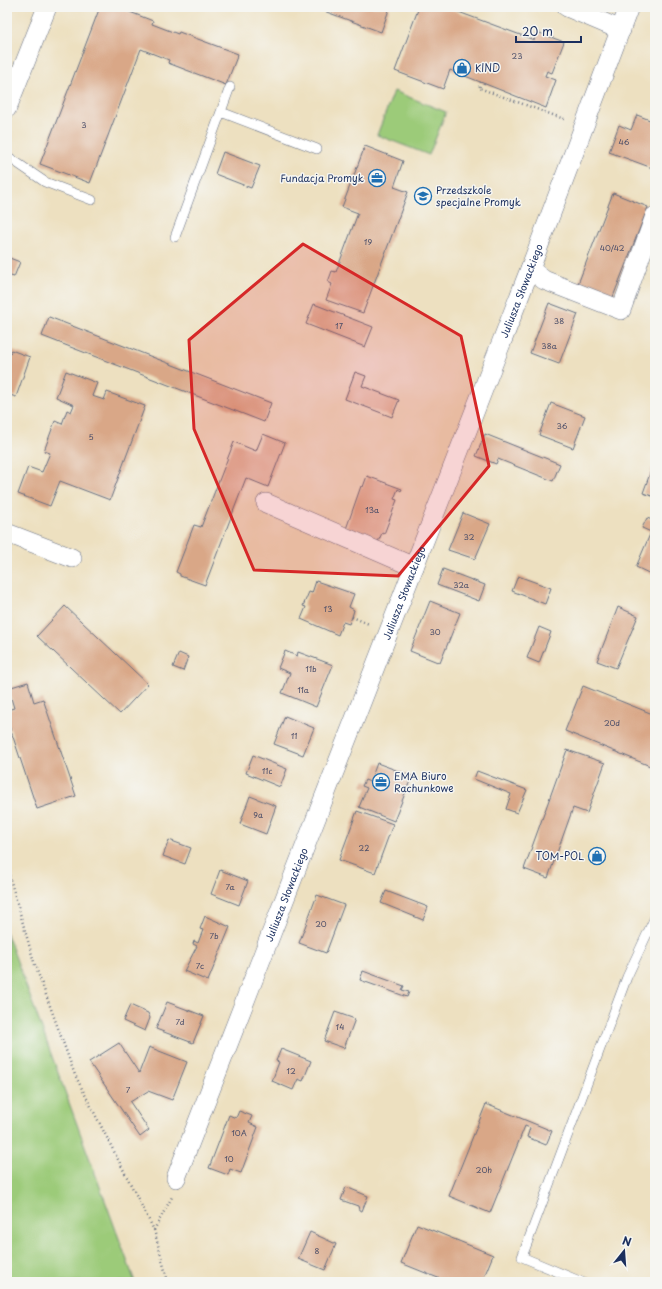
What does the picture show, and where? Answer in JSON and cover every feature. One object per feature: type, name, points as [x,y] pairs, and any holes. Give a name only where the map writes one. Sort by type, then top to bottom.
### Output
[{"type":"street","points":[[568,7],[621,30]]},
{"type":"street","name":"Juliusza Słowackiego","points":[[176,1178],[530,269],[629,7]]},
{"type":"street","points":[[7,108],[44,8]]},
{"type":"street","points":[[530,269],[544,280],[621,310],[655,216]]},
{"type":"street","points":[[266,503],[414,567]]},
{"type":"street","points":[[7,533],[72,558]]},
{"type":"lane","points":[[175,238],[230,87]]},
{"type":"lane","points":[[221,112],[318,149]]},
{"type":"lane","points":[[7,156],[45,182],[92,200]]},
{"type":"lane","points":[[582,1282],[522,1256],[627,977],[655,917]]},
{"type":"path","points":[[481,82],[479,88],[583,126]]},
{"type":"path","points":[[7,868],[34,962],[76,1075],[154,1230],[168,1282]]},
{"type":"path","points":[[154,1230],[173,1194],[176,1178]]},
{"type":"highlighted area","points":[[303,244],[461,336],[489,466],[398,576],[254,570],[194,429],[189,340]]},
{"type":"green space","points":[[394,91],[446,112],[429,155],[377,135]]},
{"type":"green space","points":[[7,934],[135,1282],[7,1282]]},
{"type":"building","points":[[100,7],[117,7],[153,21],[152,24],[178,34],[179,32],[238,54],[226,85],[168,63],[169,60],[141,49],[90,183],[40,164]]},
{"type":"building","points":[[313,7],[390,7],[381,32]]},
{"type":"building","points":[[419,7],[445,7],[534,40],[537,32],[564,42],[552,73],[547,71],[545,76],[556,80],[546,108],[450,70],[443,89],[395,71]]},
{"type":"building","points":[[637,115],[655,122],[655,169],[609,152],[619,125],[631,130]]},
{"type":"building","points":[[365,146],[403,161],[394,187],[408,192],[363,313],[326,300],[332,284],[328,282],[332,271],[336,272],[358,213],[342,207]]},
{"type":"building","points":[[223,152],[260,166],[251,188],[215,174]]},
{"type":"building","points":[[613,193],[648,207],[611,302],[576,289]]},
{"type":"building","points":[[7,257],[20,262],[14,277],[7,275]]},
{"type":"building","points":[[549,303],[578,314],[559,364],[530,353]]},
{"type":"building","points":[[314,304],[373,327],[365,347],[306,324]]},
{"type":"building","points":[[49,317],[271,403],[264,422],[42,336]]},
{"type":"building","points":[[11,350],[30,357],[16,397],[7,394],[7,353],[10,354]]},
{"type":"building","points":[[66,371],[97,383],[92,396],[104,400],[107,392],[145,406],[110,500],[60,481],[50,506],[18,494],[28,467],[42,472],[50,453],[44,451],[55,421],[62,424],[67,410],[71,412],[74,405],[56,397]]},
{"type":"building","points":[[355,372],[366,376],[362,386],[399,400],[392,417],[345,399]]},
{"type":"building","points":[[551,403],[585,416],[573,448],[539,435]]},
{"type":"building","points":[[263,434],[285,443],[268,487],[246,478],[205,585],[180,576],[180,574],[176,572],[194,525],[201,527],[234,442],[256,451]]},
{"type":"building","points":[[485,434],[560,464],[553,481],[498,459],[496,464],[476,456]]},
{"type":"building","points":[[652,468],[655,469],[655,497],[643,493]]},
{"type":"building","points":[[367,476],[402,489],[401,491],[398,489],[394,499],[397,500],[384,534],[382,533],[378,542],[345,532],[361,486],[363,487]]},
{"type":"building","points":[[463,513],[490,524],[475,559],[448,550]]},
{"type":"building","points":[[647,518],[655,521],[655,576],[636,567],[651,532],[642,528]]},
{"type":"building","points":[[443,569],[485,585],[479,601],[437,585]]},
{"type":"building","points":[[518,576],[551,588],[545,604],[512,591]]},
{"type":"building","points":[[316,581],[354,594],[349,607],[354,610],[352,617],[349,624],[343,622],[338,635],[301,619],[306,607],[303,606],[309,592],[312,593]]},
{"type":"building","points":[[430,601],[460,613],[440,663],[410,651]]},
{"type":"building","points":[[65,606],[148,684],[120,714],[37,636]]},
{"type":"building","points":[[618,607],[638,616],[616,668],[597,661]]},
{"type":"building","points":[[539,627],[551,632],[539,663],[527,658]]},
{"type":"building","points":[[285,651],[297,656],[298,652],[333,665],[316,707],[282,693],[290,673],[278,668]]},
{"type":"building","points":[[179,653],[188,657],[183,671],[173,667]]},
{"type":"building","points":[[28,682],[34,702],[43,699],[76,796],[37,809],[7,719],[7,710],[14,708],[8,688]]},
{"type":"building","points":[[583,686],[655,715],[655,768],[565,731]]},
{"type":"building","points":[[285,716],[314,728],[303,755],[274,744]]},
{"type":"building","points":[[567,750],[605,763],[587,813],[573,808],[548,878],[524,869]]},
{"type":"building","points":[[253,755],[287,769],[280,787],[246,773]]},
{"type":"building","points":[[377,763],[412,776],[394,821],[359,807],[367,788],[362,786],[365,780],[370,782]]},
{"type":"building","points":[[477,771],[527,790],[517,813],[506,809],[511,794],[474,779]]},
{"type":"building","points":[[250,796],[276,806],[266,834],[240,824]]},
{"type":"building","points":[[357,811],[393,824],[375,873],[339,860]]},
{"type":"building","points":[[169,840],[191,848],[185,864],[163,856]]},
{"type":"building","points":[[220,870],[248,881],[239,905],[211,894]]},
{"type":"building","points":[[386,891],[428,907],[423,920],[381,903]]},
{"type":"building","points":[[317,895],[344,905],[326,953],[299,943]]},
{"type":"building","points":[[205,916],[230,927],[208,981],[184,971],[197,946],[193,944],[194,941],[198,943],[203,930],[200,929]]},
{"type":"building","points":[[363,971],[404,986],[402,990],[409,992],[407,997],[360,980]]},
{"type":"building","points":[[167,1002],[204,1016],[193,1043],[156,1029]]},
{"type":"building","points":[[130,1005],[148,1013],[150,1018],[145,1031],[123,1021]]},
{"type":"building","points":[[335,1012],[355,1019],[344,1048],[324,1041]]},
{"type":"building","points":[[119,1043],[139,1073],[149,1047],[187,1062],[172,1100],[148,1091],[130,1102],[149,1130],[140,1137],[89,1062]]},
{"type":"building","points":[[281,1049],[311,1061],[303,1081],[298,1079],[293,1090],[272,1081],[279,1062],[276,1061]]},
{"type":"building","points":[[486,1104],[552,1131],[546,1145],[527,1137],[530,1128],[525,1126],[490,1213],[449,1196]]},
{"type":"building","points":[[239,1111],[252,1116],[249,1123],[258,1127],[241,1173],[230,1169],[228,1175],[209,1168],[229,1115],[236,1118]]},
{"type":"building","points":[[346,1187],[368,1196],[362,1211],[359,1210],[358,1206],[341,1200]]},
{"type":"building","points":[[417,1224],[493,1255],[482,1282],[448,1282],[401,1263]]},
{"type":"building","points":[[310,1232],[336,1244],[325,1270],[298,1259]]},
{"type":"place","name":"KIND","points":[[462,68]]},
{"type":"place","name":"Fundacja Promyk","points":[[377,178]]},
{"type":"place","name":"Przedszkole specjalne Promyk","points":[[423,196]]},
{"type":"place","name":"EMA Biuro Rachunkowe","points":[[381,782]]},
{"type":"place","name":"TOM-POL","points":[[597,856]]}]
